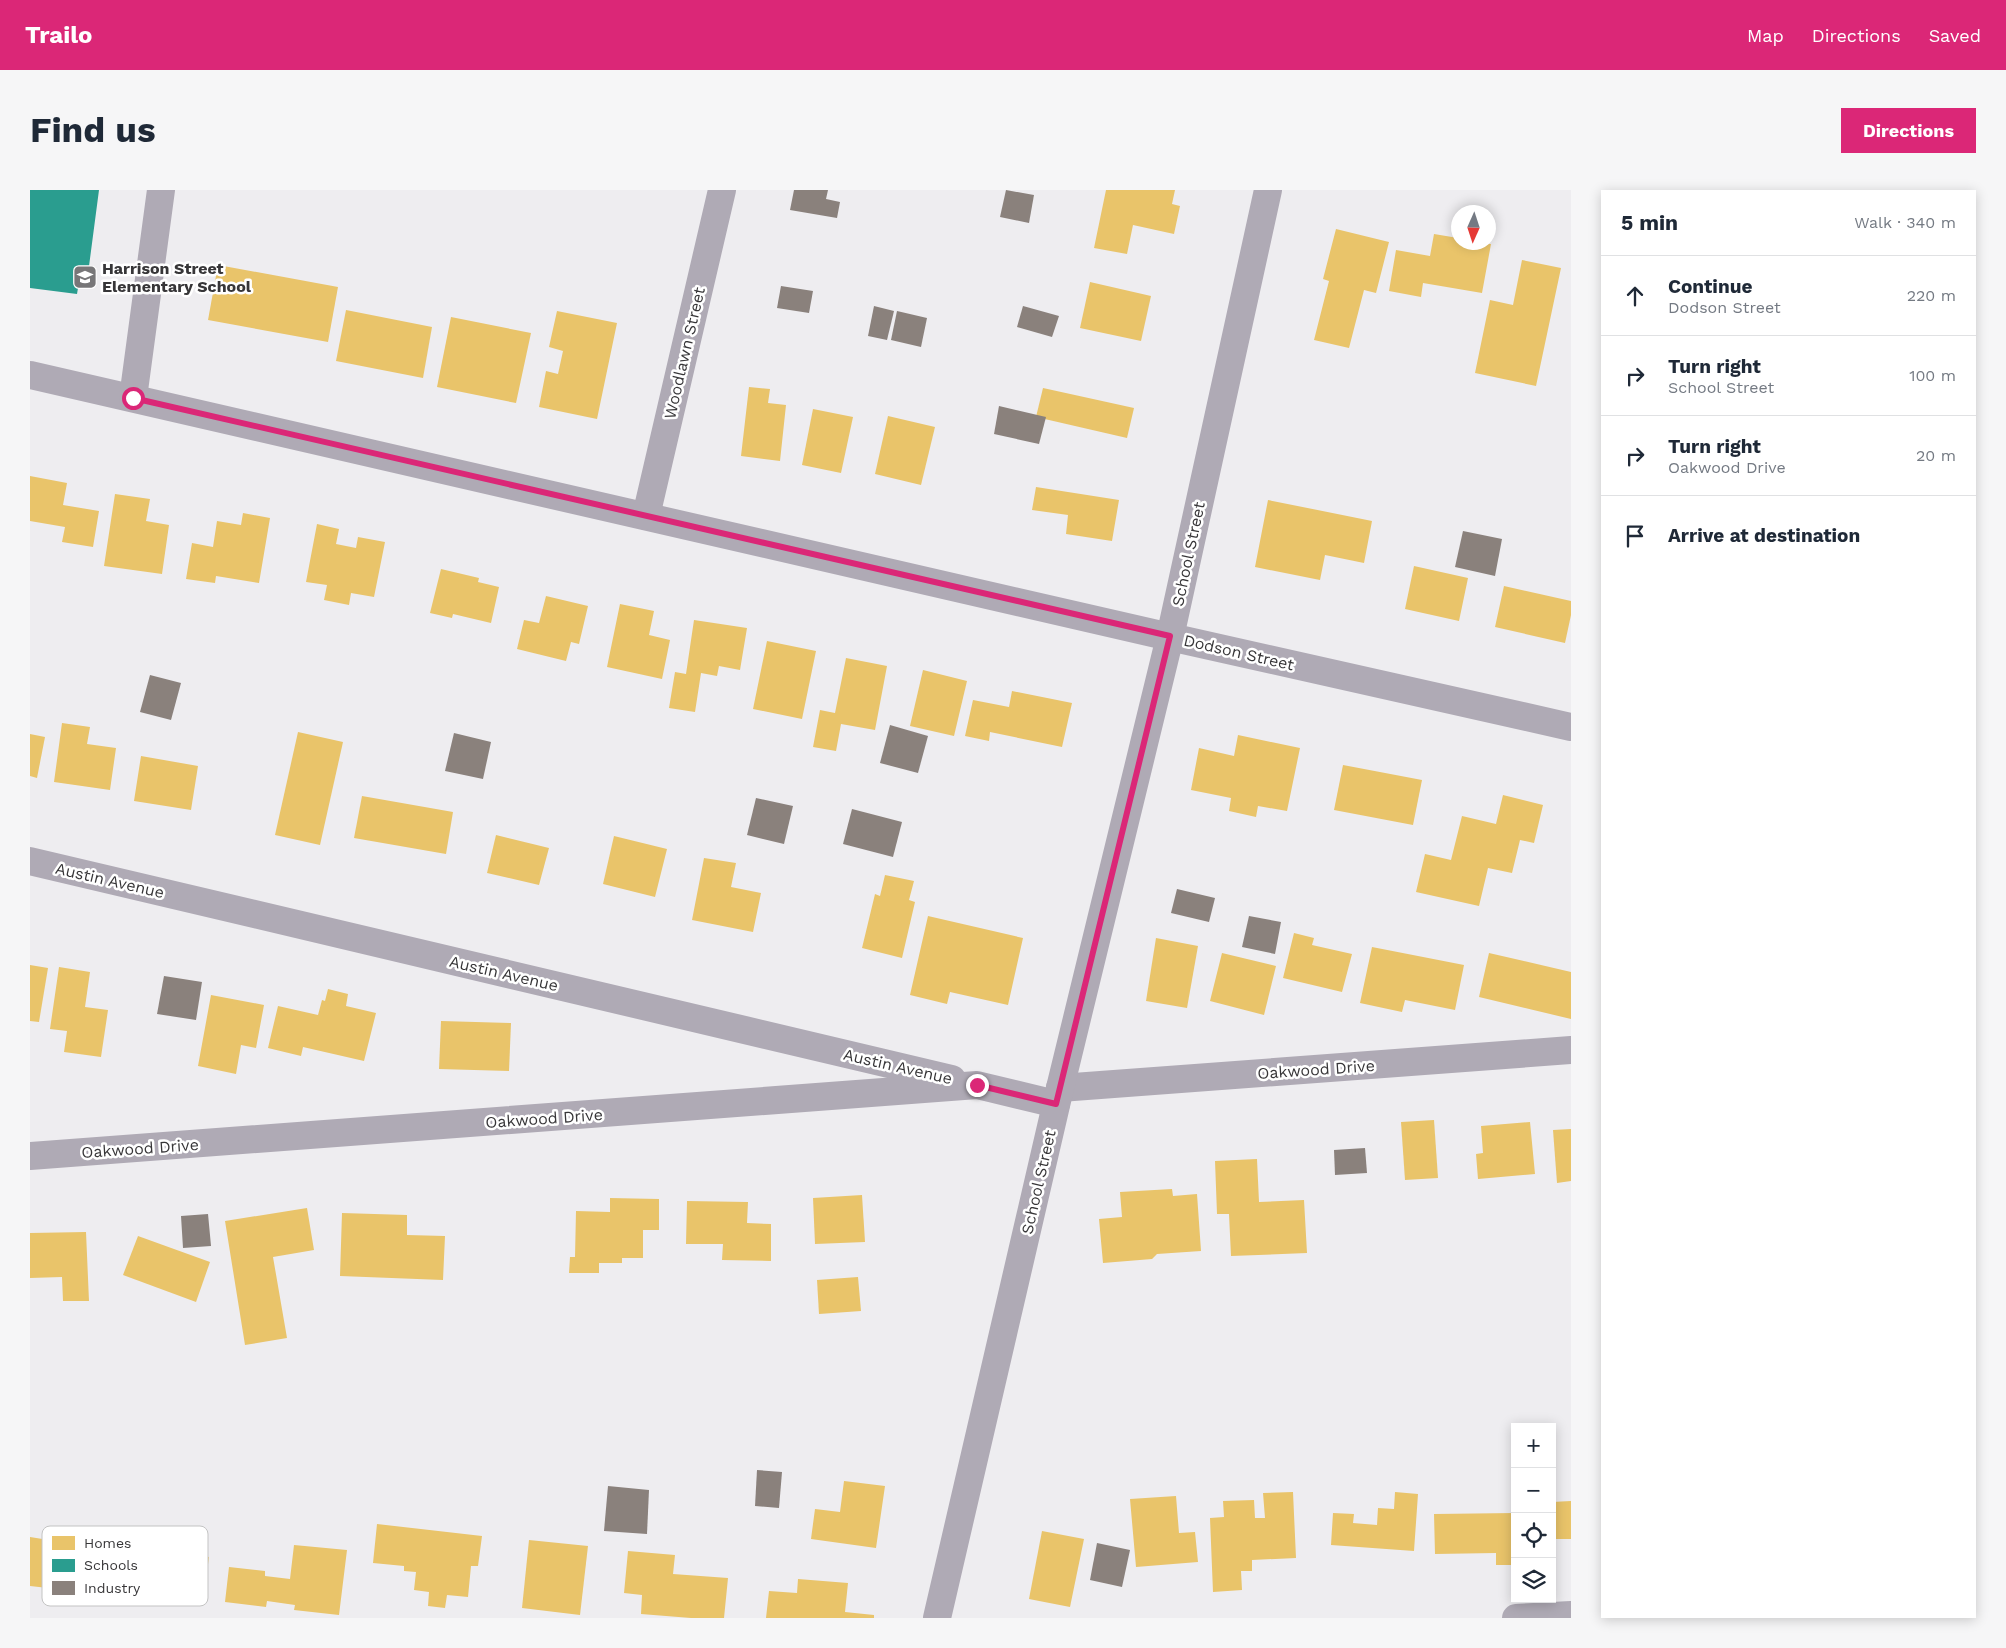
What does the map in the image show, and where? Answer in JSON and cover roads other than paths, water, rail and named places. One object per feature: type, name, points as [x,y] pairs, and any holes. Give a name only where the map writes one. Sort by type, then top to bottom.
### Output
[{"type":"street","points":[[133,398],[161,190]]},
{"type":"street","name":"Woodlawn Street","points":[[646,516],[722,190]]},
{"type":"street","name":"School Street","points":[[937,1618],[1058,1096],[1170,636],[1268,190]]},
{"type":"street","name":"Dodson Street","points":[[30,375],[1571,726]]},
{"type":"street","name":"Austin Avenue","points":[[30,861],[977,1085]]},
{"type":"street","name":"Oakwood Drive","points":[[30,1156],[977,1085],[1058,1096],[1571,1050]]},
{"type":"street","points":[[1516,1618],[1571,1615]]},
{"type":"place","name":"Harrison Street Elementary School","points":[[85,277]]}]
